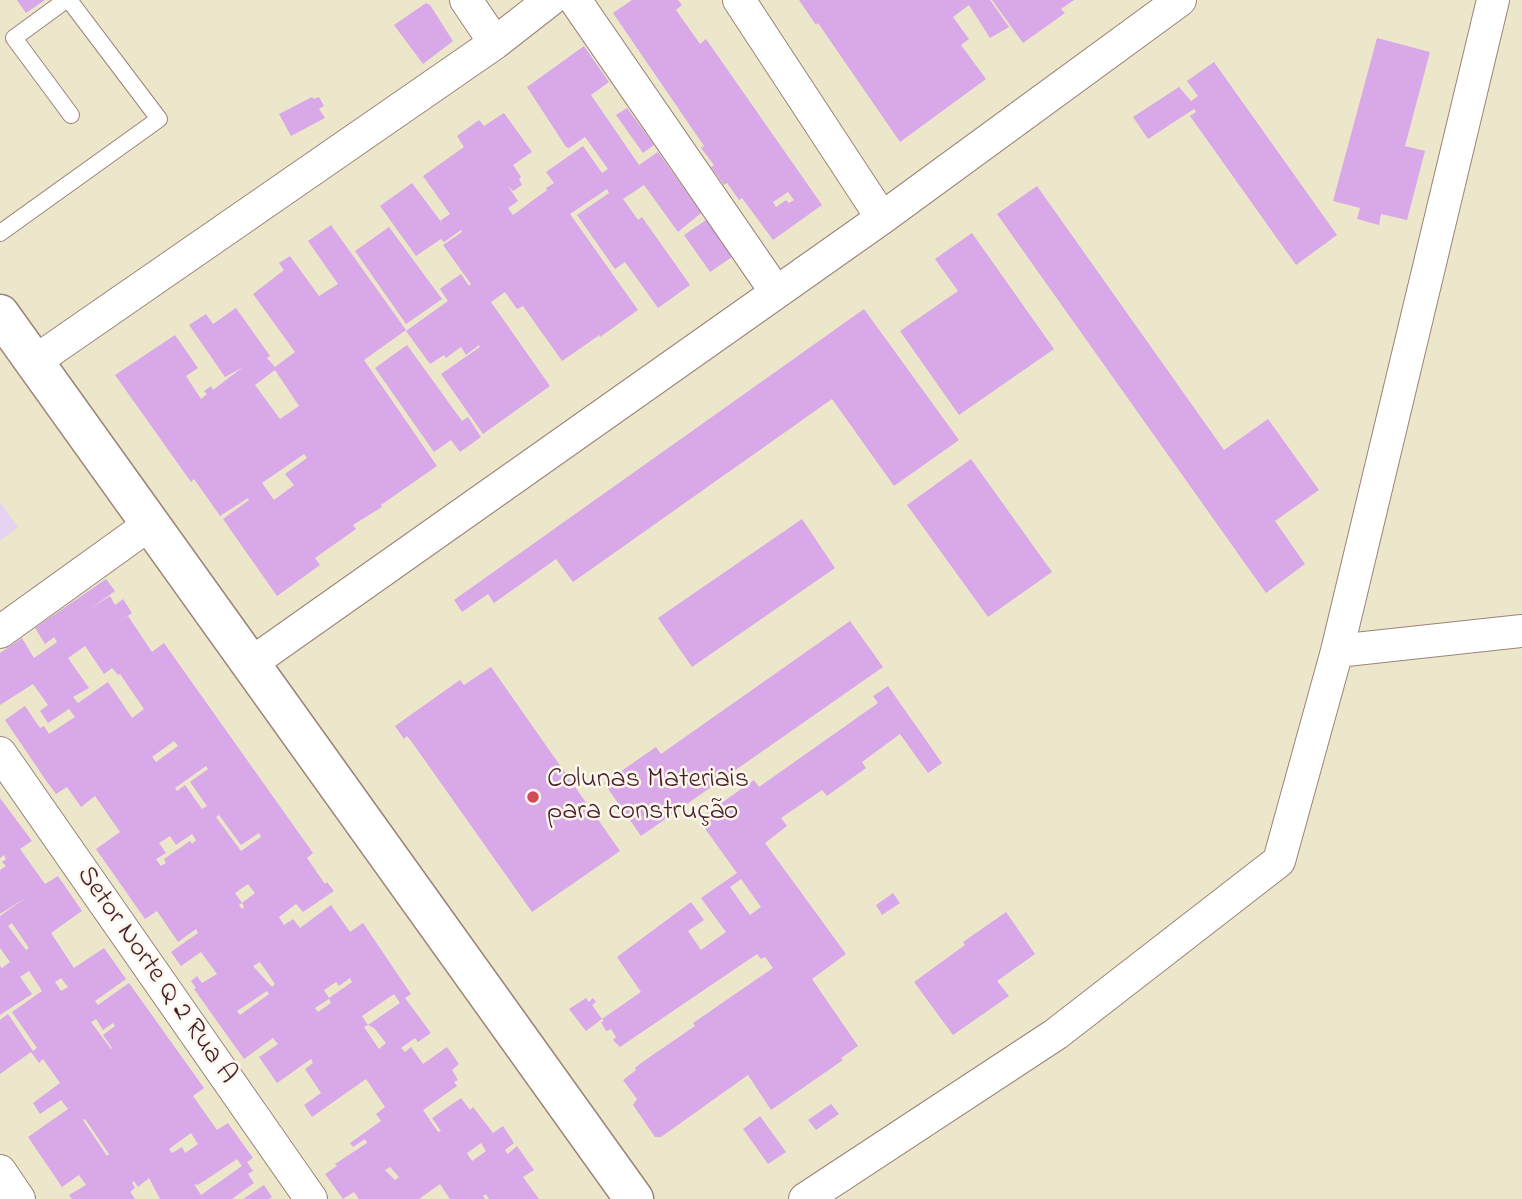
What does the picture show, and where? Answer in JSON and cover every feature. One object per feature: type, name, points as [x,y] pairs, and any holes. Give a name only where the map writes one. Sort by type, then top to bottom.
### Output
[{"type":"street","points":[[466,0],[495,43]]},
{"type":"street","points":[[34,362],[495,43],[550,0]]},
{"type":"street","points":[[575,0],[776,292]]},
{"type":"street","points":[[739,0],[882,218]]},
{"type":"street","points":[[250,664],[882,218],[1180,0]]},
{"type":"street","points":[[805,1199],[1056,1034],[1279,862],[1338,651],[1493,0]]},
{"type":"street","points":[[0,314],[634,1199]]},
{"type":"street","points":[[0,632],[150,524]]},
{"type":"street","points":[[1338,651],[1522,631]]},
{"type":"street","name":"Setor Norte Q 2 Rua A","points":[[0,753],[311,1199]]},
{"type":"street","points":[[0,1171],[19,1199]]},
{"type":"lane","points":[[0,233],[159,119],[67,0],[14,38],[71,115]]},
{"type":"shaded area","points":[[0,502],[18,527],[0,541]]},
{"type":"building","points":[[17,0],[45,0],[26,13]]},
{"type":"building","points":[[632,0],[678,0],[682,5],[676,10],[700,44],[706,39],[822,205],[773,240],[742,198],[739,200],[727,183],[724,185],[711,167],[714,165],[701,148],[704,146],[613,13]],"holes":[[[788,192],[794,200],[789,203],[786,200],[776,207],[773,202]]]},
{"type":"building","points":[[799,0],[990,0],[1009,27],[990,38],[969,5],[953,17],[969,39],[961,45],[986,79],[900,142],[818,23],[816,25]]},
{"type":"building","points":[[992,0],[1074,0],[1061,9],[1065,13],[1023,43]]},
{"type":"building","points":[[426,3],[430,5],[453,41],[423,64],[394,25]]},
{"type":"building","points":[[1377,38],[1430,52],[1405,146],[1425,151],[1407,220],[1381,214],[1379,225],[1357,219],[1360,208],[1333,201]]},
{"type":"building","points":[[584,46],[609,82],[591,95],[639,165],[658,152],[701,213],[678,232],[644,185],[623,199],[638,220],[642,217],[690,285],[658,308],[625,262],[615,269],[577,215],[609,193],[607,189],[570,214],[638,310],[600,337],[598,334],[562,361],[523,306],[517,309],[505,292],[491,302],[550,386],[483,434],[441,374],[480,347],[479,345],[466,355],[461,347],[446,358],[444,355],[430,364],[406,331],[448,301],[440,289],[445,285],[461,274],[469,286],[471,284],[443,245],[462,232],[461,230],[444,242],[441,239],[416,256],[380,206],[412,183],[440,221],[450,214],[423,176],[464,147],[457,136],[479,120],[484,126],[504,113],[532,152],[513,165],[521,177],[519,179],[522,185],[513,191],[508,186],[518,201],[508,208],[513,215],[554,183],[546,172],[583,146],[602,173],[608,169],[585,137],[569,148],[566,147],[527,87]]},
{"type":"building","points":[[1214,62],[1337,235],[1296,265],[1190,116],[1196,112],[1194,109],[1148,139],[1133,117],[1179,87],[1191,101],[1198,96],[1187,81]]},
{"type":"building","points":[[312,97],[319,97],[324,106],[319,109],[325,118],[291,136],[279,114]]},
{"type":"building","points":[[627,108],[654,145],[643,153],[616,115]]},
{"type":"building","points":[[1037,186],[1224,450],[1268,419],[1319,490],[1275,521],[1305,564],[1266,593],[997,214]]},
{"type":"building","points":[[706,220],[732,257],[710,272],[684,235]]},
{"type":"building","points":[[331,225],[406,330],[364,360],[437,466],[353,525],[356,529],[315,558],[320,565],[277,596],[223,519],[249,500],[248,498],[220,516],[194,479],[191,482],[115,375],[175,335],[198,368],[186,376],[201,399],[207,394],[204,391],[211,386],[213,390],[243,367],[225,377],[189,325],[206,314],[213,324],[236,308],[275,367],[295,352],[253,294],[284,270],[279,263],[290,256],[319,296],[338,284],[308,241]],"holes":[[[275,370],[299,406],[280,419],[255,385]],[[304,454],[307,458],[285,474],[294,485],[274,500],[262,483]]]},
{"type":"building","points":[[389,227],[442,299],[406,324],[355,251]]},
{"type":"building","points":[[972,233],[1054,349],[959,415],[900,331],[958,291],[935,259]]},
{"type":"building","points":[[864,309],[959,440],[894,486],[832,399],[573,582],[556,559],[494,603],[488,594],[462,612],[454,600]]},
{"type":"building","points":[[407,345],[462,421],[468,417],[481,437],[460,452],[451,440],[434,452],[375,368]]},
{"type":"building","points":[[971,459],[1052,572],[988,617],[907,505]]},
{"type":"building","points":[[802,519],[835,568],[692,667],[658,618]]},
{"type":"building","points":[[106,579],[115,591],[89,610],[110,596],[115,605],[123,599],[132,613],[96,638],[128,616],[152,652],[164,643],[313,853],[307,858],[325,884],[327,882],[334,891],[303,912],[296,904],[279,917],[284,925],[293,919],[300,928],[331,905],[350,932],[363,923],[411,994],[405,998],[431,1033],[418,1042],[415,1038],[401,1048],[405,1052],[411,1047],[423,1064],[447,1047],[459,1064],[452,1070],[458,1080],[454,1082],[457,1086],[423,1110],[438,1132],[441,1131],[432,1118],[461,1098],[470,1110],[473,1107],[493,1133],[503,1126],[514,1143],[505,1150],[508,1154],[517,1146],[534,1170],[523,1177],[539,1199],[489,1199],[486,1194],[483,1196],[485,1199],[450,1199],[440,1184],[419,1199],[359,1199],[354,1192],[343,1199],[325,1174],[337,1166],[335,1164],[367,1143],[365,1139],[353,1147],[350,1143],[381,1121],[376,1114],[385,1107],[366,1079],[312,1117],[304,1105],[321,1093],[305,1069],[313,1063],[311,1059],[277,1083],[259,1057],[278,1044],[273,1038],[244,1059],[191,981],[197,976],[202,983],[217,974],[201,952],[181,966],[171,952],[198,933],[196,929],[178,942],[157,911],[145,919],[96,849],[120,832],[95,796],[81,807],[67,787],[56,794],[5,720],[25,706],[40,728],[44,726],[49,734],[75,717],[69,709],[48,723],[40,711],[48,705],[33,684],[0,705],[0,653],[22,638],[34,658],[57,642],[54,637],[45,644],[35,628]],"holes":[[[85,646],[104,674],[112,668],[120,674],[144,709],[132,718],[108,682],[78,703],[73,697],[89,688],[68,658]],[[174,741],[178,746],[156,762],[152,757]],[[206,766],[208,769],[190,782],[207,806],[202,809],[185,785],[177,791],[175,788]],[[219,815],[241,845],[259,833],[261,837],[241,851],[216,817]],[[192,834],[196,840],[192,844],[190,841],[164,859],[166,863],[161,866],[156,859],[166,853],[159,843],[170,836],[176,845]],[[248,884],[255,893],[242,903],[235,893]],[[260,962],[275,984],[272,987],[253,966]],[[350,978],[352,982],[329,998],[324,990],[336,982],[339,986]],[[267,991],[269,994],[240,1015],[237,1011]],[[394,994],[400,1003],[368,1025],[362,1016]],[[329,999],[331,1003],[318,1012],[315,1008]],[[368,1025],[374,1028],[386,1043],[379,1049],[364,1027]],[[481,1143],[486,1151],[472,1161],[467,1153]],[[390,1167],[399,1177],[395,1180],[385,1170]]]},
{"type":"building","points":[[850,621],[883,667],[641,836],[604,783],[656,747],[661,754]]},
{"type":"building","points":[[491,667],[620,851],[532,912],[414,745],[407,736],[404,739],[395,726],[460,680],[464,685]]},
{"type":"building","points":[[888,686],[942,763],[928,773],[900,734],[862,762],[866,768],[827,796],[822,790],[781,818],[787,826],[765,843],[846,954],[812,979],[858,1046],[841,1058],[843,1060],[771,1110],[748,1075],[661,1137],[655,1137],[633,1105],[637,1099],[623,1080],[641,1063],[695,1026],[693,1023],[773,968],[765,957],[761,959],[757,954],[620,1047],[613,1040],[616,1037],[611,1029],[606,1031],[602,1019],[641,992],[617,957],[691,902],[704,920],[688,931],[701,950],[726,932],[701,898],[737,873],[701,823],[706,820],[703,816],[754,780],[759,787],[878,703],[873,696]],"holes":[[[741,879],[761,907],[750,915],[730,887]]]},
{"type":"building","points":[[0,798],[32,841],[20,849],[45,884],[58,876],[82,911],[51,933],[74,968],[104,948],[126,979],[95,1001],[98,1005],[129,983],[204,1088],[193,1096],[217,1130],[228,1123],[253,1158],[247,1162],[253,1171],[248,1174],[254,1183],[232,1199],[160,1199],[149,1178],[138,1187],[134,1181],[132,1183],[135,1188],[130,1192],[135,1199],[72,1199],[69,1195],[86,1185],[79,1175],[62,1187],[28,1137],[68,1109],[61,1100],[40,1114],[33,1103],[60,1083],[43,1059],[39,1063],[31,1052],[0,1074],[0,1020],[8,1014],[33,1051],[37,1048],[12,1012],[42,991],[29,971],[20,977],[32,994],[0,1015],[0,966],[2,968],[10,962],[0,948],[0,916],[27,897],[0,914],[0,870],[6,866],[2,862],[6,859],[4,855],[0,858]],"holes":[[[12,923],[29,948],[26,950],[8,926]],[[61,978],[68,987],[61,991],[55,982]],[[96,1019],[103,1030],[113,1023],[115,1026],[103,1035],[111,1049],[91,1022]],[[85,1119],[109,1154],[107,1156],[83,1120]],[[191,1133],[198,1144],[185,1153],[182,1147],[172,1153],[169,1149]],[[237,1159],[242,1166],[201,1195],[194,1184],[197,1185]]]},
{"type":"building","points":[[893,893],[900,903],[882,915],[876,905]]},
{"type":"building","points":[[1006,912],[1035,954],[997,981],[1009,996],[953,1035],[914,982],[965,945],[963,942]]},
{"type":"building","points":[[586,998],[589,1002],[593,998],[596,1002],[592,1005],[602,1019],[586,1031],[569,1009]]},
{"type":"building","points":[[831,1104],[839,1114],[816,1130],[808,1120]]},
{"type":"building","points":[[760,1116],[786,1152],[768,1164],[743,1129]]},
{"type":"building","points":[[264,1185],[272,1197],[269,1199],[243,1199]]},
{"type":"place","name":"Colunas Materiais para construção","points":[[533,797]]}]
